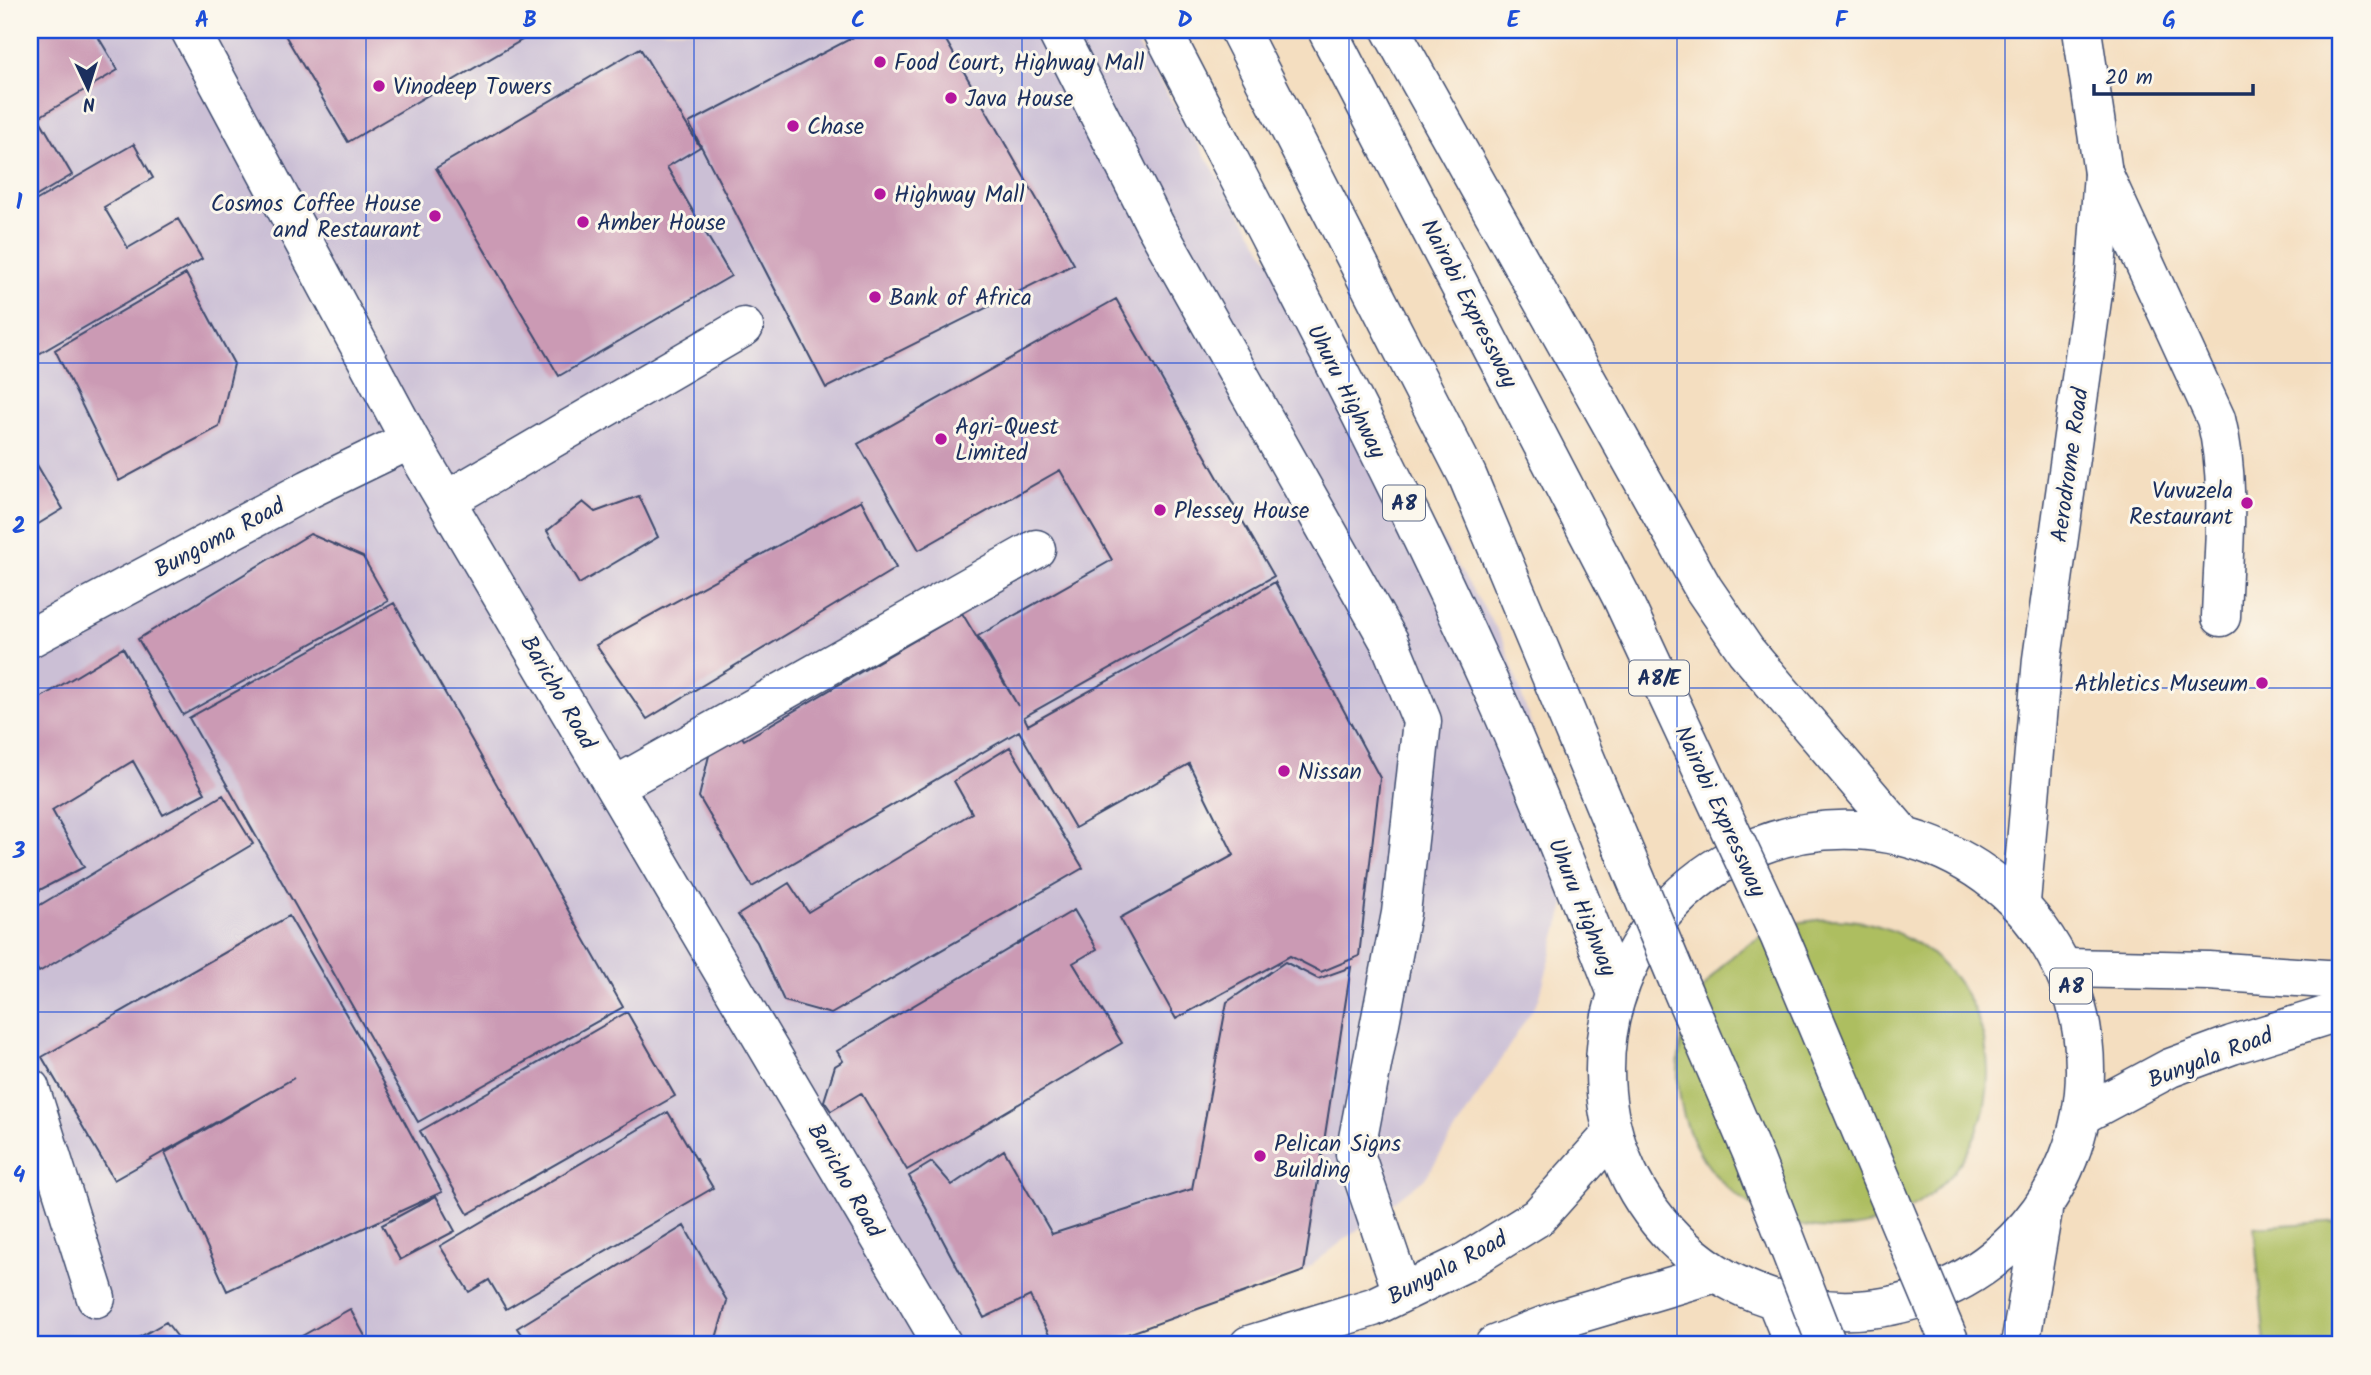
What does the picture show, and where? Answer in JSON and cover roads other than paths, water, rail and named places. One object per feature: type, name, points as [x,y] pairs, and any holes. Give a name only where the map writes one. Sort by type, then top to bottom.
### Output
[{"type":"main road","name":"Baricho Road","points":[[190,30],[410,440],[943,1345]]},
{"type":"main road","points":[[1056,30],[1155,225],[1389,641],[1422,721],[1401,913],[1354,1154],[1402,1292]]},
{"type":"main road","name":"Uhuru Highway","points":[[1162,30],[1420,534],[1529,773],[1616,991]]},
{"type":"main road","points":[[1239,30],[1467,475],[1755,1160],[1827,1345]]},
{"type":"main road","name":"Nairobi Expressway","points":[[1327,30],[1621,596],[1779,934],[1951,1345]]},
{"type":"main road","name":"A8","points":[[1391,30],[1703,588],[1746,651],[1903,835]]},
{"type":"main road","name":"Aerodrome Road","points":[[2021,902],[2042,659],[2096,271],[2102,173],[2082,30]]},
{"type":"main road","points":[[2102,173],[2216,419],[2223,449],[2225,480],[2221,617]]},
{"type":"main road","points":[[447,500],[744,327]]},
{"type":"main road","name":"Bungoma Road","points":[[30,638],[309,489],[410,440]]},
{"type":"main road","points":[[615,786],[1036,549]]},
{"type":"main road","name":"A8","points":[[1709,1275],[1640,1198],[1612,1135],[1603,1065],[1616,991],[1632,952],[1702,874],[1764,842],[1833,828],[1903,835],[1966,860],[2021,902],[2066,968],[2087,1039],[2084,1114],[2058,1184],[2042,1210],[1994,1260],[1934,1293],[1868,1309],[1777,1303]]},
{"type":"main road","points":[[2066,968],[2209,971],[2341,980]]},
{"type":"main road","name":"Bunyala Road","points":[[2084,1114],[2169,1068],[2341,1011]]},
{"type":"main road","points":[[30,1088],[96,1298]]},
{"type":"main road","name":"Bunyala Road","points":[[1249,1345],[1373,1307],[1464,1263],[1538,1217],[1612,1135]]},
{"type":"main road","name":"A8","points":[[2020,1345],[2042,1210]]},
{"type":"main road","points":[[1494,1345],[1561,1319],[1709,1275],[1777,1303],[1794,1345]]},
{"type":"place","name":"Food Court, Highway Mall","points":[[880,62]]},
{"type":"place","name":"Vinodeep Towers","points":[[379,86]]},
{"type":"place","name":"Java House","points":[[951,98]]},
{"type":"place","name":"Chase","points":[[793,126]]},
{"type":"place","name":"Highway Mall","points":[[880,194]]},
{"type":"place","name":"Cosmos Coffee House and Restaurant","points":[[435,216]]},
{"type":"place","name":"Amber House","points":[[583,222]]},
{"type":"place","name":"Bank of Africa","points":[[875,297]]},
{"type":"place","name":"Agri-Quest Limited","points":[[941,439]]},
{"type":"place","name":"Vuvuzela Restaurant","points":[[2247,503]]},
{"type":"place","name":"Plessey House","points":[[1160,510]]},
{"type":"place","name":"Athletics Museum","points":[[2262,683]]},
{"type":"place","name":"Nissan","points":[[1284,771]]},
{"type":"place","name":"Pelican Signs Building","points":[[1260,1156]]}]
